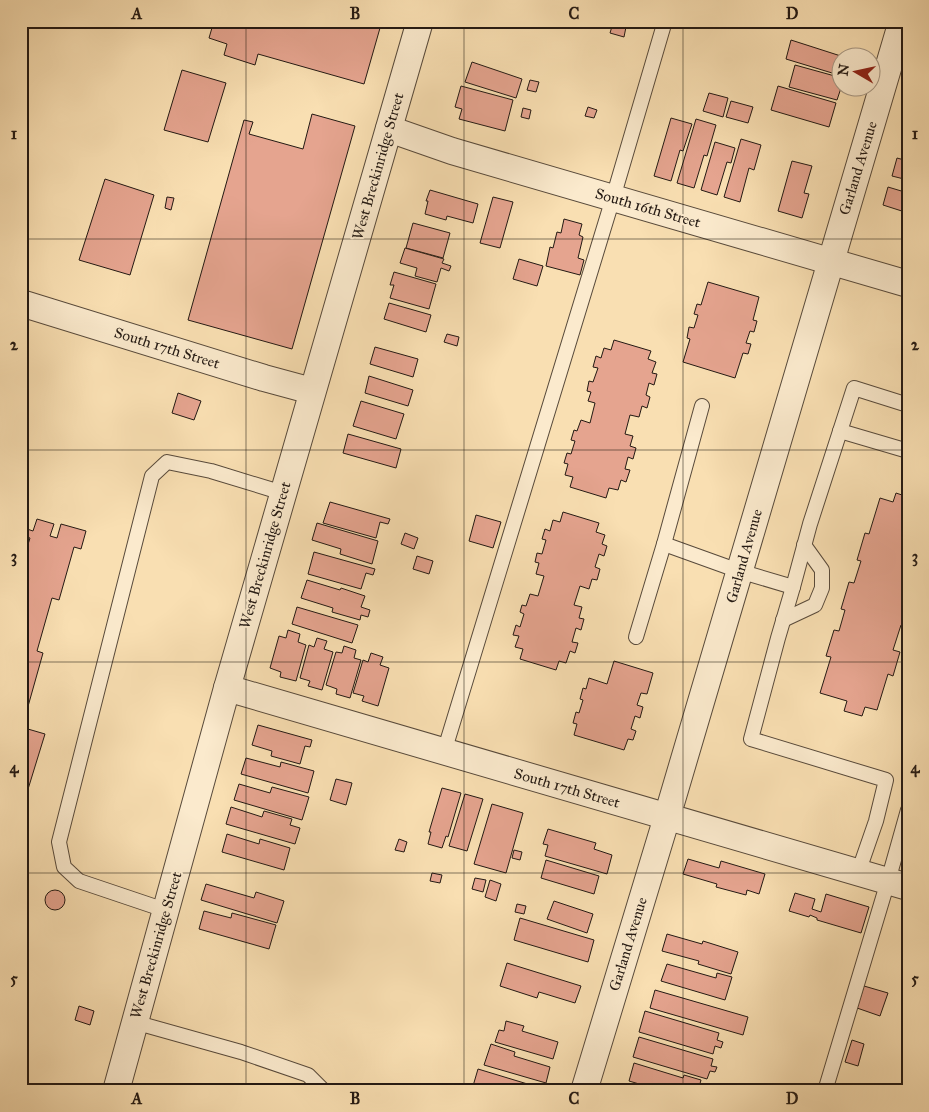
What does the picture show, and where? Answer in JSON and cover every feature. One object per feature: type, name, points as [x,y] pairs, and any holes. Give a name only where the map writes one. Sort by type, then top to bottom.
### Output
[{"type":"street","name":"West Breckinridge Street","points":[[116,1091],[227,688],[420,21]]},
{"type":"street","name":"Garland Avenue","points":[[584,1091],[667,817],[902,21]]},
{"type":"street","name":"South 16th Street","points":[[389,129],[452,151],[908,284]]},
{"type":"street","name":"South 17th Street","points":[[21,303],[312,391]]},
{"type":"street","name":"South 17th Street","points":[[227,688],[898,884]]},
{"type":"lane","points":[[444,752],[665,21]]},
{"type":"lane","points":[[858,873],[876,821],[886,780],[751,739],[804,545],[854,388],[908,405]]},
{"type":"lane","points":[[636,637],[702,406]]},
{"type":"lane","points":[[840,431],[908,451]]},
{"type":"lane","points":[[165,910],[79,881],[64,867],[59,842],[152,476],[167,462],[210,471],[283,493]]},
{"type":"lane","points":[[664,544],[739,571],[793,587]]},
{"type":"lane","points":[[783,620],[816,604],[822,588],[822,570],[804,545]]},
{"type":"lane","points":[[824,1091],[898,884],[908,810]]},
{"type":"lane","points":[[134,1022],[241,1052],[308,1075],[324,1091]]},
{"type":"building","points":[[119,21],[141,21],[139,27]]},
{"type":"building","points":[[214,21],[382,21],[364,84],[258,54],[255,65],[224,55],[227,44],[209,38]]},
{"type":"building","points":[[501,21],[533,21],[532,25],[526,23],[524,28]]},
{"type":"building","points":[[613,23],[626,27],[624,37],[610,33]]},
{"type":"building","points":[[791,40],[832,53],[832,73],[786,59]]},
{"type":"building","points":[[472,62],[522,79],[516,98],[465,82]]},
{"type":"building","points":[[795,65],[832,75],[832,98],[838,98],[837,100],[789,87]]},
{"type":"building","points":[[182,70],[226,83],[208,142],[164,130]]},
{"type":"building","points":[[530,80],[539,82],[536,92],[527,90]]},
{"type":"building","points":[[461,86],[513,100],[505,131],[459,119],[462,109],[455,107]]},
{"type":"building","points":[[778,86],[836,103],[829,127],[771,110]]},
{"type":"building","points":[[709,93],[728,98],[723,117],[703,111]]},
{"type":"building","points":[[731,101],[753,107],[748,123],[726,117]]},
{"type":"building","points":[[588,107],[597,110],[594,118],[585,116]]},
{"type":"building","points":[[523,108],[531,110],[529,119],[521,117]]},
{"type":"building","points":[[312,114],[355,126],[292,349],[188,320],[244,120],[253,122],[249,134],[303,149]]},
{"type":"building","points":[[671,118],[692,124],[683,151],[680,150],[671,181],[654,176]]},
{"type":"building","points":[[696,119],[716,125],[707,156],[704,155],[694,188],[677,183]]},
{"type":"building","points":[[741,139],[761,145],[754,170],[749,168],[740,202],[724,197]]},
{"type":"building","points":[[715,142],[735,148],[731,163],[727,162],[717,195],[701,190]]},
{"type":"building","points":[[897,158],[908,161],[908,180],[892,176]]},
{"type":"building","points":[[792,161],[812,166],[804,193],[809,194],[802,218],[778,211]]},
{"type":"building","points":[[105,179],[154,195],[130,275],[79,260]]},
{"type":"building","points":[[888,187],[908,193],[908,213],[883,205]]},
{"type":"building","points":[[430,190],[478,204],[473,223],[447,216],[446,220],[425,214],[428,201],[426,201]]},
{"type":"building","points":[[167,197],[174,198],[171,210],[165,208]]},
{"type":"building","points":[[493,197],[513,202],[500,248],[480,243]]},
{"type":"building","points":[[564,219],[582,224],[579,235],[583,237],[578,258],[584,260],[580,275],[546,266],[550,247],[553,248],[557,232],[561,233]]},
{"type":"building","points":[[413,223],[450,233],[443,258],[406,248]]},
{"type":"building","points":[[405,248],[444,259],[442,263],[451,266],[449,271],[441,268],[437,282],[415,276],[417,268],[400,263]]},
{"type":"building","points":[[519,259],[543,266],[537,286],[513,279]]},
{"type":"building","points":[[394,272],[436,284],[429,309],[390,298],[394,285],[390,285]]},
{"type":"building","points":[[708,282],[759,297],[753,320],[757,321],[754,332],[750,331],[746,343],[751,344],[748,354],[743,353],[735,378],[683,362],[690,339],[687,338],[689,327],[694,328],[698,315],[694,314],[697,304],[701,305]]},
{"type":"building","points":[[389,303],[431,315],[426,332],[384,319]]},
{"type":"building","points":[[447,334],[459,337],[457,346],[444,342]]},
{"type":"building","points":[[614,340],[651,351],[648,359],[656,362],[652,373],[657,374],[654,385],[649,383],[646,395],[650,397],[647,408],[642,406],[639,417],[630,415],[625,434],[633,436],[630,446],[636,448],[633,459],[628,457],[625,469],[630,470],[626,482],[621,480],[618,490],[609,488],[606,498],[570,487],[573,477],[565,475],[568,464],[564,463],[567,453],[571,454],[575,441],[571,440],[574,430],[577,431],[581,420],[590,423],[595,403],[588,401],[591,392],[587,391],[589,381],[593,382],[598,368],[593,367],[596,356],[601,358],[604,348],[611,350]]},
{"type":"building","points":[[375,347],[418,359],[413,377],[370,364]]},
{"type":"building","points":[[369,376],[413,390],[408,406],[365,393]]},
{"type":"building","points":[[178,393],[201,401],[194,420],[172,413]]},
{"type":"building","points":[[361,401],[404,414],[396,439],[353,426]]},
{"type":"building","points":[[348,434],[401,449],[396,468],[343,453]]},
{"type":"building","points":[[896,493],[908,497],[908,627],[901,625],[893,650],[900,652],[893,676],[888,674],[877,710],[865,707],[862,716],[844,711],[847,701],[820,693],[831,657],[826,656],[834,630],[839,631],[845,610],[841,609],[849,582],[854,583],[861,561],[857,560],[865,533],[869,534],[880,498],[893,502]]},
{"type":"building","points":[[330,502],[390,519],[388,524],[380,522],[376,538],[323,523]]},
{"type":"building","points":[[563,512],[599,523],[596,532],[605,535],[602,544],[607,546],[604,556],[599,554],[595,567],[600,569],[597,580],[592,579],[589,589],[580,586],[574,605],[582,607],[579,618],[584,619],[581,630],[576,628],[572,642],[578,643],[575,653],[570,651],[566,663],[559,661],[556,670],[520,659],[523,649],[515,647],[519,636],[513,635],[516,625],[520,627],[524,614],[520,612],[522,605],[526,606],[530,594],[538,596],[544,576],[536,574],[539,563],[535,562],[537,553],[542,554],[546,540],[542,539],[545,529],[550,531],[553,520],[560,522]]},
{"type":"building","points":[[476,515],[501,522],[493,548],[469,541]]},
{"type":"building","points":[[37,519],[54,524],[50,536],[57,538],[61,524],[86,531],[81,549],[74,547],[59,600],[52,598],[37,651],[43,653],[27,710],[21,708],[21,567],[30,538],[21,535],[21,527],[33,531]]},
{"type":"building","points":[[317,523],[378,541],[372,564],[340,554],[341,549],[312,540]]},
{"type":"building","points":[[405,533],[418,538],[414,549],[401,544]]},
{"type":"building","points":[[314,552],[375,569],[373,575],[366,573],[361,589],[308,574]]},
{"type":"building","points":[[417,556],[433,561],[429,574],[413,569]]},
{"type":"building","points":[[307,580],[365,596],[361,607],[370,610],[368,617],[361,615],[360,620],[332,612],[333,608],[301,598]]},
{"type":"building","points":[[297,607],[358,625],[352,643],[292,624]]},
{"type":"building","points":[[288,630],[300,634],[298,642],[306,645],[296,681],[280,677],[281,672],[270,668],[279,636],[286,638]]},
{"type":"building","points":[[317,638],[327,641],[324,649],[333,652],[322,690],[308,686],[310,681],[300,678],[309,645],[314,647]]},
{"type":"building","points":[[344,646],[356,650],[354,658],[361,660],[350,698],[336,694],[337,689],[326,685],[336,652],[342,653]]},
{"type":"building","points":[[371,653],[383,657],[380,665],[389,668],[378,706],[362,701],[364,696],[353,693],[363,660],[368,662]]},
{"type":"building","points":[[614,661],[653,673],[647,694],[641,693],[637,705],[643,707],[640,718],[635,716],[631,729],[636,731],[633,740],[628,739],[624,750],[574,735],[577,724],[573,723],[576,712],[579,713],[583,700],[580,699],[583,688],[586,689],[589,678],[607,684]]},
{"type":"building","points":[[258,725],[312,740],[310,747],[305,746],[300,764],[271,756],[272,751],[252,745]]},
{"type":"building","points":[[21,727],[45,734],[21,812]]},
{"type":"building","points":[[246,758],[280,767],[281,762],[314,771],[308,793],[241,774]]},
{"type":"building","points":[[336,779],[352,783],[346,805],[330,800]]},
{"type":"building","points":[[239,784],[270,793],[272,787],[309,797],[302,820],[234,800]]},
{"type":"building","points":[[442,788],[461,793],[448,837],[446,836],[442,848],[428,844],[431,832],[429,832]]},
{"type":"building","points":[[465,794],[483,799],[467,851],[449,846]]},
{"type":"building","points":[[492,804],[523,813],[506,873],[474,864]]},
{"type":"building","points":[[231,807],[262,817],[264,811],[292,819],[290,825],[300,828],[295,844],[226,824]]},
{"type":"building","points":[[548,829],[596,843],[594,849],[612,855],[607,874],[545,856],[548,845],[543,844]]},
{"type":"building","points":[[227,834],[259,844],[260,839],[290,848],[284,870],[222,852]]},
{"type":"building","points":[[399,839],[407,842],[404,852],[395,850]]},
{"type":"building","points":[[514,850],[522,852],[520,860],[512,858]]},
{"type":"building","points":[[688,859],[719,868],[721,861],[765,874],[759,894],[747,890],[746,895],[716,887],[717,884],[683,874]]},
{"type":"building","points":[[546,860],[599,876],[594,894],[541,878]]},
{"type":"building","points":[[432,873],[442,875],[440,883],[430,881]]},
{"type":"building","points":[[475,878],[486,880],[483,892],[472,889]]},
{"type":"building","points":[[490,880],[501,884],[496,901],[485,897]]},
{"type":"building","points":[[206,884],[254,898],[256,892],[284,901],[277,923],[201,900]]},
{"type":"building","points":[[55,890],[62,893],[65,900],[62,907],[55,910],[48,907],[45,900],[48,893]]},
{"type":"building","points":[[795,893],[815,899],[812,909],[821,912],[826,894],[869,907],[861,933],[817,920],[817,918],[810,915],[809,917],[789,911]]},
{"type":"building","points":[[554,901],[593,914],[587,933],[547,919]]},
{"type":"building","points":[[517,904],[526,906],[524,914],[515,912]]},
{"type":"building","points":[[204,911],[231,918],[232,913],[276,925],[269,949],[199,929]]},
{"type":"building","points":[[520,918],[594,940],[588,962],[514,940]]},
{"type":"building","points":[[667,934],[702,944],[703,941],[738,952],[731,974],[698,964],[699,961],[662,951]]},
{"type":"building","points":[[507,963],[581,986],[575,1003],[539,992],[537,998],[500,986]]},
{"type":"building","points":[[667,964],[716,978],[717,973],[732,977],[725,1000],[661,981]]},
{"type":"building","points":[[864,986],[888,993],[880,1016],[857,1008]]},
{"type":"building","points":[[655,990],[748,1017],[743,1035],[650,1008]]},
{"type":"building","points":[[79,1006],[94,1011],[90,1025],[75,1020]]},
{"type":"building","points":[[645,1011],[719,1033],[717,1040],[723,1042],[721,1048],[715,1046],[713,1054],[639,1032]]},
{"type":"building","points":[[506,1021],[524,1026],[522,1031],[558,1042],[553,1059],[495,1042],[499,1030],[504,1031]]},
{"type":"building","points":[[639,1037],[713,1059],[711,1066],[717,1067],[715,1072],[710,1071],[707,1079],[633,1057]]},
{"type":"building","points":[[852,1040],[864,1044],[858,1066],[845,1062]]},
{"type":"building","points":[[491,1044],[515,1052],[514,1056],[550,1067],[546,1083],[484,1065]]},
{"type":"building","points":[[634,1063],[683,1078],[684,1075],[701,1080],[698,1091],[663,1091],[629,1081]]},
{"type":"building","points":[[478,1069],[544,1089],[543,1091],[488,1091],[473,1086]]}]
